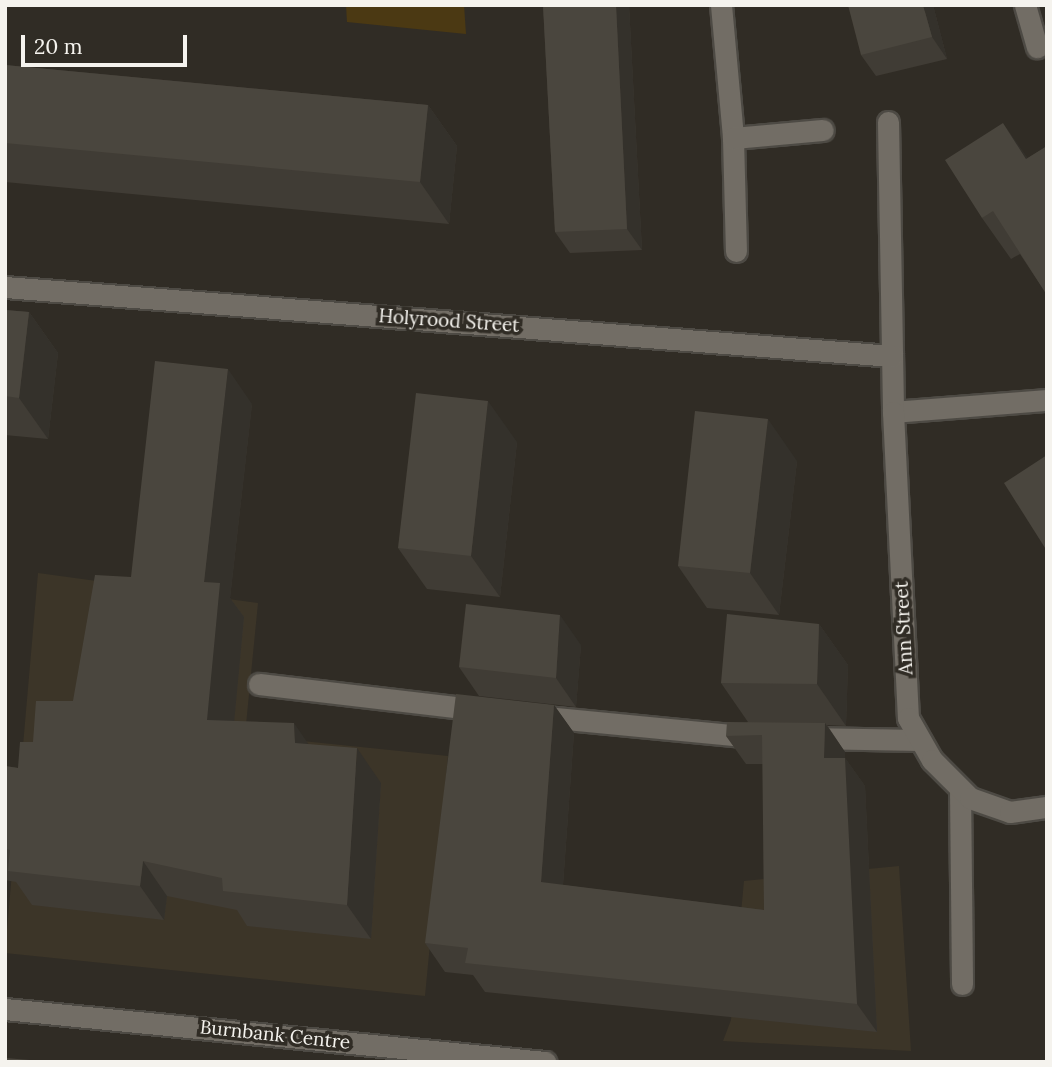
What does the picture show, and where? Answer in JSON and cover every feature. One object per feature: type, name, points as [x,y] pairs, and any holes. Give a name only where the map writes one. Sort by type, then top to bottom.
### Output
[{"type":"street","points":[[721,5],[733,138],[736,251]]},
{"type":"street","points":[[1025,5],[1037,47]]},
{"type":"street","name":"Ann Street","points":[[888,122],[893,412],[908,718],[932,760],[970,798],[1010,812],[1047,807]]},
{"type":"street","points":[[733,138],[823,130]]},
{"type":"street","name":"Holyrood Street","points":[[5,287],[892,356]]},
{"type":"street","points":[[893,412],[1047,400]]},
{"type":"street","points":[[259,684],[721,737],[920,740]]},
{"type":"street","points":[[960,789],[962,984]]},
{"type":"street","name":"Burnbank Centre","points":[[5,1009],[545,1062]]},
{"type":"shaded area","points":[[346,5],[464,5],[466,34],[347,22]]},
{"type":"shaded area","points":[[38,573],[258,603],[245,735],[448,756],[425,996],[5,953]]},
{"type":"shaded area","points":[[899,866],[911,1051],[723,1041],[731,1020],[744,881]]},
{"type":"building","points":[[543,5],[616,5],[627,229],[555,232]]},
{"type":"building","points":[[848,5],[923,5],[932,37],[861,55]]},
{"type":"building","points":[[5,65],[428,105],[420,182],[5,143]]},
{"type":"building","points":[[1003,123],[1026,159],[1047,146],[1045,292],[993,211],[982,218],[945,160]]},
{"type":"building","points":[[5,310],[29,312],[19,398],[5,396]]},
{"type":"building","points":[[155,361],[228,369],[204,582],[220,583],[207,720],[294,723],[295,743],[357,748],[347,905],[223,891],[222,878],[143,861],[140,886],[8,871],[10,850],[5,849],[5,766],[18,768],[20,742],[33,742],[36,701],[73,701],[95,575],[131,577]]},
{"type":"building","points":[[416,393],[488,401],[471,556],[398,548]]},
{"type":"building","points":[[695,411],[768,419],[750,573],[678,566]]},
{"type":"building","points":[[1047,455],[1047,551],[1004,483]]},
{"type":"building","points":[[466,604],[560,615],[556,678],[459,667]]},
{"type":"building","points":[[727,614],[819,624],[817,684],[721,683]]},
{"type":"building","points":[[456,694],[554,705],[541,882],[764,910],[762,735],[726,736],[727,722],[825,723],[824,758],[845,758],[857,1004],[465,963],[468,948],[425,943]]},
{"type":"building","points":[[5,1058],[54,1062],[5,1062]]}]
